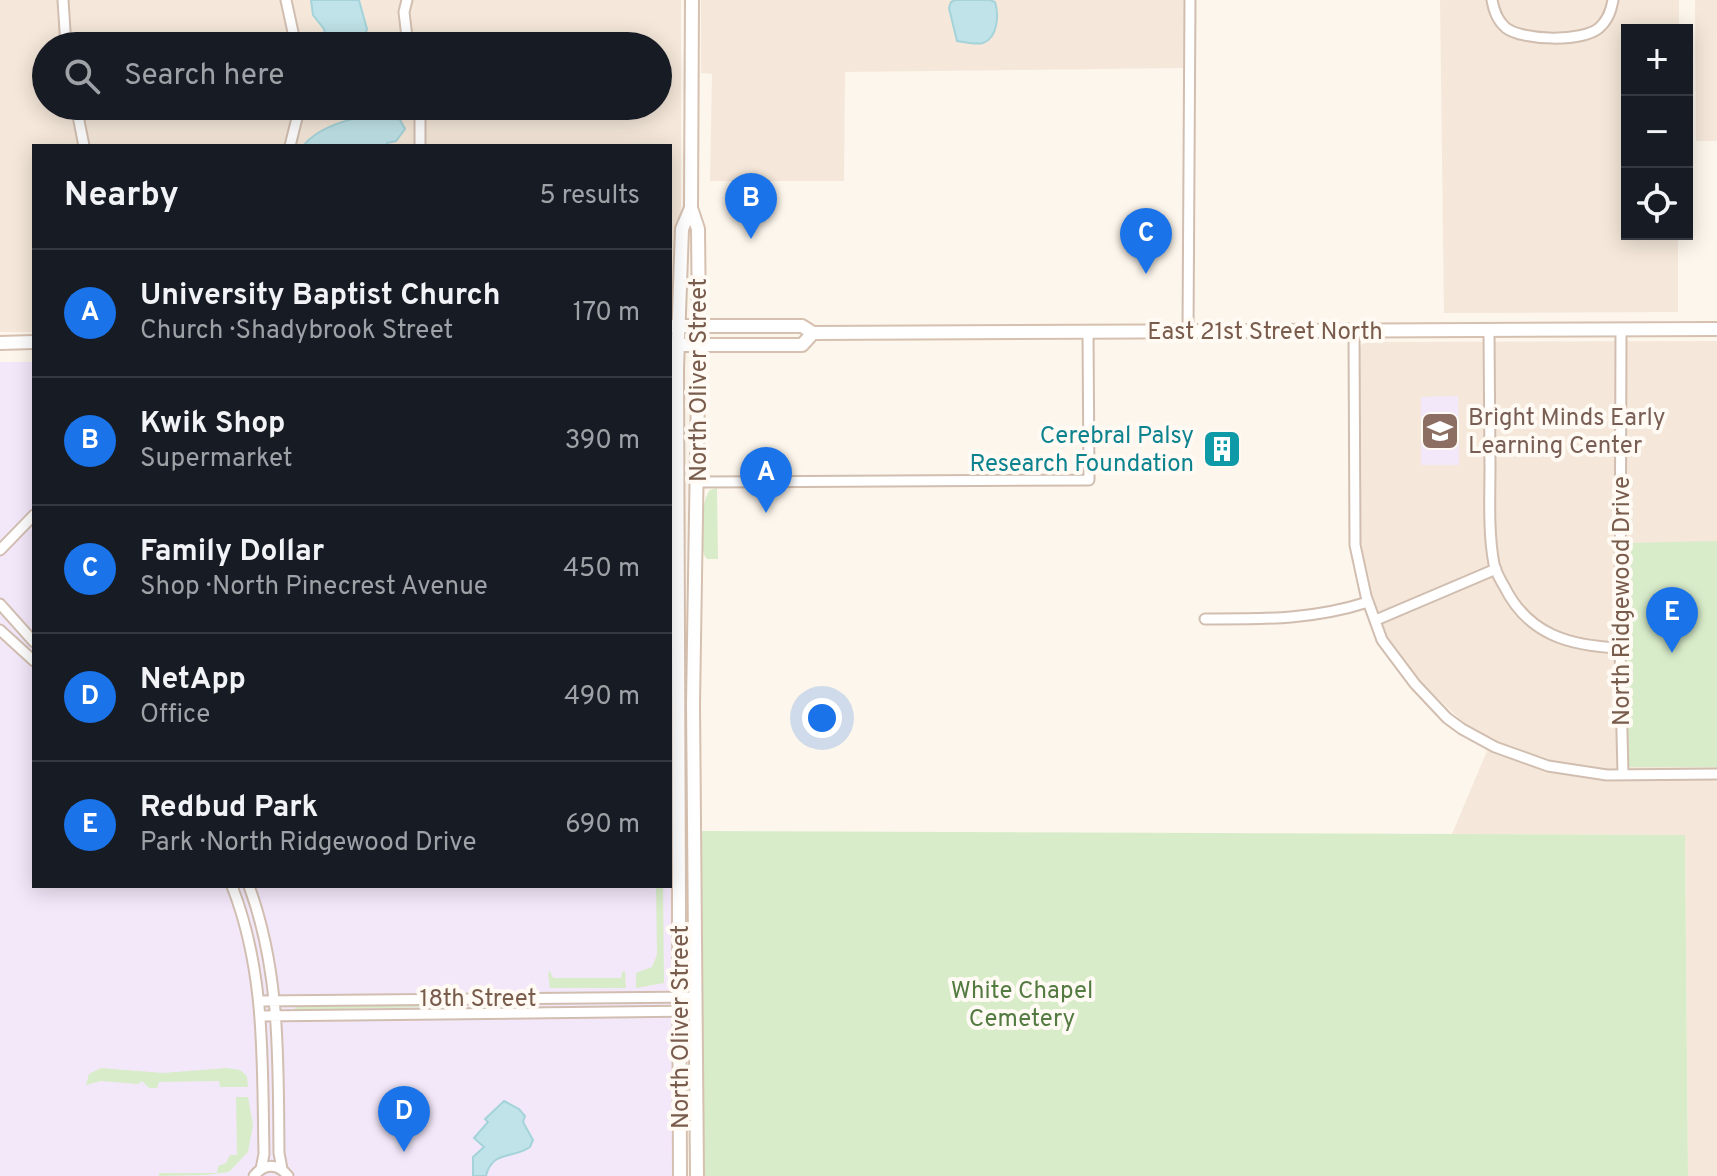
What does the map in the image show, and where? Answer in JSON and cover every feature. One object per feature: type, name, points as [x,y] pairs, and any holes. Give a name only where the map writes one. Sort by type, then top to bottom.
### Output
[{"type":"main road","name":"North Oliver Street","points":[[692,0],[691,208],[698,229],[699,326],[693,704],[697,1176]]},
{"type":"main road","name":"North Oliver Street","points":[[680,1176],[673,642],[674,345],[682,229],[691,208]]},
{"type":"main road","name":"East 21st Street North","points":[[675,326],[802,326],[813,333],[1717,329]]},
{"type":"main road","name":"East 21st Street North","points":[[674,345],[802,345],[813,333]]},
{"type":"main road","points":[[0,343],[32,342]]},
{"type":"street","points":[[63,0],[65,32]]},
{"type":"street","points":[[286,0],[293,32]]},
{"type":"street","points":[[406,32],[404,12],[407,0]]},
{"type":"street","points":[[1188,331],[1190,0]]},
{"type":"street","points":[[1492,0],[1495,16],[1506,27],[1520,35],[1538,38],[1581,36],[1597,30],[1609,16],[1613,0]]},
{"type":"street","points":[[79,120],[84,144]]},
{"type":"street","points":[[290,144],[296,120]]},
{"type":"street","points":[[420,120],[420,144]]},
{"type":"street","points":[[697,482],[1089,480],[1088,331]]},
{"type":"street","name":"North Ridgewood Drive","points":[[1621,331],[1620,648],[1623,775]]},
{"type":"street","points":[[1489,332],[1490,525],[1496,569],[1517,607],[1532,623],[1549,634],[1589,647],[1620,648]]},
{"type":"street","points":[[1354,333],[1355,545],[1368,602],[1386,648],[1447,718],[1495,747],[1548,766],[1623,775],[1717,774]]},
{"type":"street","points":[[0,550],[32,517]]},
{"type":"street","points":[[1376,620],[1496,569]]},
{"type":"street","points":[[1205,619],[1305,618],[1335,613],[1368,602]]},
{"type":"street","points":[[0,604],[32,640]]},
{"type":"street","points":[[0,630],[32,659]]},
{"type":"street","points":[[673,642],[695,642]]},
{"type":"street","points":[[233,888],[253,951],[260,1001],[264,1154],[257,1172]]},
{"type":"street","points":[[250,888],[267,945],[275,999],[279,1153],[285,1172]]},
{"type":"street","name":"18th Street","points":[[260,1001],[696,997]]},
{"type":"street","name":"18th Street","points":[[261,1016],[696,1011]]},
{"type":"street","points":[[257,1172],[271,1166],[285,1172]]},
{"type":"shaded area","points":[[0,0],[681,0],[681,306],[672,320],[672,144],[32,144],[32,332],[0,332]]},
{"type":"shaded area","points":[[701,0],[1184,0],[1184,68],[845,72],[844,181],[710,181],[712,74],[701,73]]},
{"type":"shaded area","points":[[1440,0],[1679,0],[1679,24],[1621,24],[1621,240],[1678,240],[1678,312],[1444,313]]},
{"type":"shaded area","points":[[1695,0],[1717,0],[1717,141],[1696,141]]},
{"type":"shaded area","points":[[1717,341],[1717,1176],[1688,1176],[1685,835],[1452,834],[1492,739],[1466,725],[1425,686],[1397,654],[1385,632],[1371,591],[1361,541],[1358,348],[1368,342]]},
{"type":"shaded area","points":[[0,362],[32,362],[32,888],[672,888],[672,732],[674,745],[672,1176],[0,1176]]},
{"type":"shaded area","name":"Bright Minds Early Learning Center","points":[[1458,396],[1459,465],[1421,465],[1421,397]]},
{"type":"green space","points":[[717,488],[718,559],[707,559],[702,546],[702,514],[707,495]]},
{"type":"green space","points":[[1717,541],[1717,767],[1630,767],[1627,762],[1628,543]]},
{"type":"green space","name":"White Chapel Cemetery","points":[[701,831],[1685,835],[1688,1176],[704,1176]]},
{"type":"green space","points":[[656,888],[663,888],[664,983],[636,988],[636,973],[652,967],[657,955]]},
{"type":"green space","points":[[550,971],[553,978],[621,978],[625,971],[626,988],[550,988]]},
{"type":"green space","points":[[295,1003],[430,1004],[430,1007],[298,1010]]},
{"type":"green space","points":[[101,1068],[163,1073],[227,1068],[240,1070],[247,1076],[248,1087],[220,1087],[219,1081],[159,1082],[157,1088],[149,1088],[142,1081],[138,1084],[101,1081],[86,1085],[89,1074]]},
{"type":"green space","points":[[236,1097],[248,1097],[253,1125],[248,1152],[229,1172],[205,1175],[159,1176],[159,1173],[217,1173],[218,1166],[226,1163],[230,1155],[237,1155]]},
{"type":"water","points":[[311,0],[359,0],[367,29],[366,32],[325,32],[313,15]]},
{"type":"water","points":[[955,0],[995,2],[996,25],[988,40],[977,44],[957,41],[949,8]]},
{"type":"water","points":[[349,120],[400,120],[405,129],[396,141],[387,144],[305,144],[330,127]]},
{"type":"water","points":[[504,1101],[525,1116],[523,1122],[533,1140],[530,1147],[523,1151],[493,1162],[486,1176],[473,1176],[473,1157],[484,1147],[474,1138],[488,1122],[485,1119]]},
{"type":"place","name":"Kwik Shop","points":[[751,239]]},
{"type":"place","name":"Family Dollar","points":[[1146,274]]},
{"type":"place","name":"Bright Minds Early Learning Center","points":[[1440,431]]},
{"type":"place","name":"Cerebral Palsy Research Foundation","points":[[1222,449]]},
{"type":"place","name":"University Baptist Church","points":[[766,513]]},
{"type":"place","name":"Redbud Park","points":[[1672,653]]},
{"type":"place","name":"NetApp","points":[[404,1152]]}]
